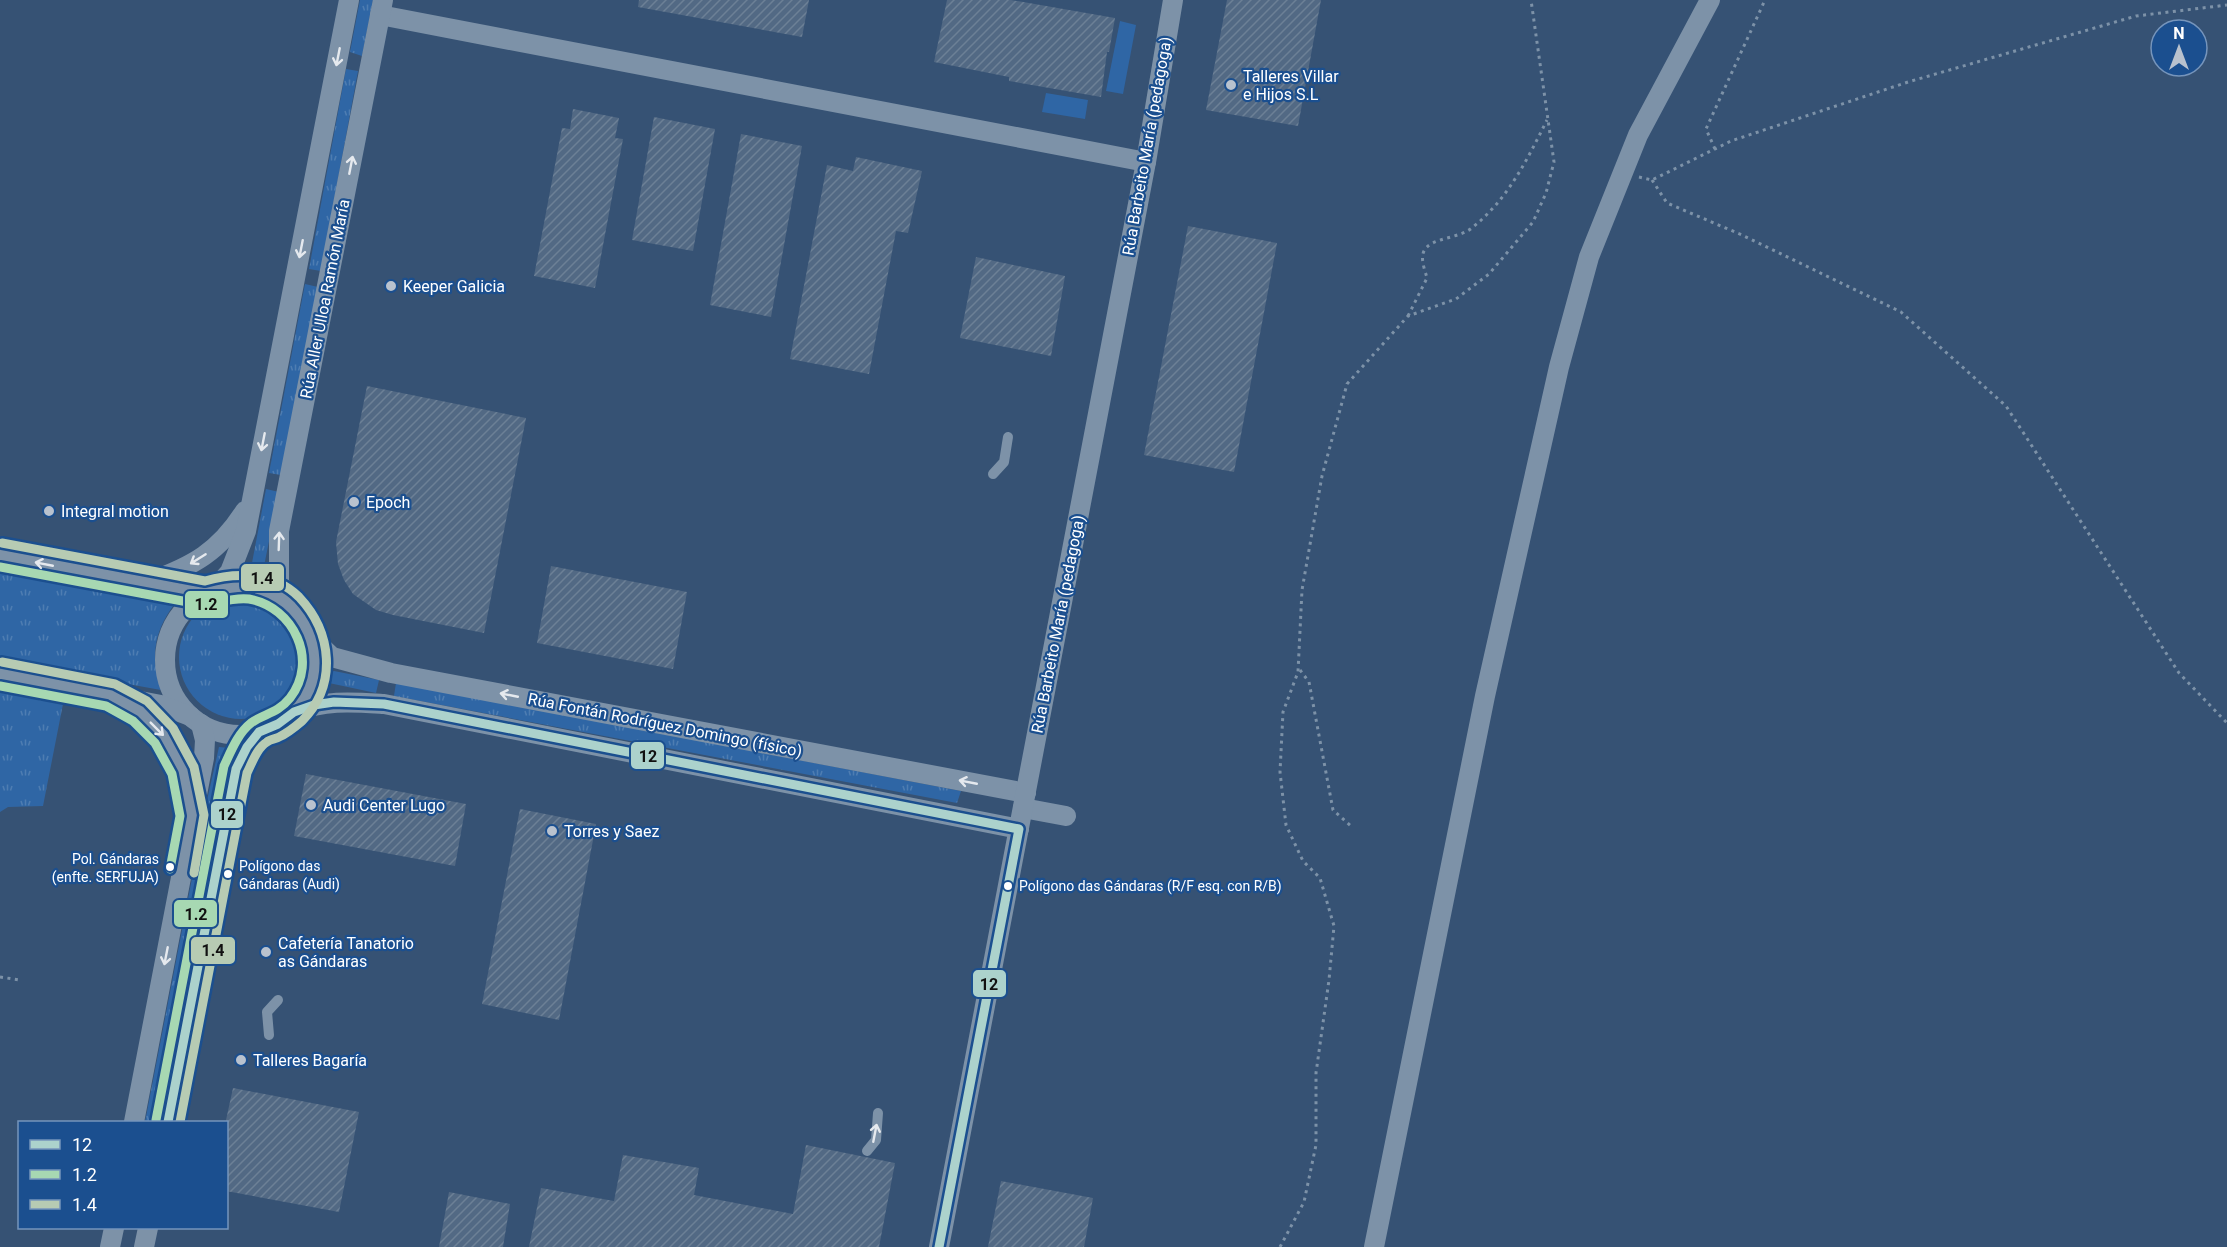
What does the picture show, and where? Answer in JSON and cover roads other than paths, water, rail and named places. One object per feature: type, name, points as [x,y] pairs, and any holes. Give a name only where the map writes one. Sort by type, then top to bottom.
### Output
[{"type":"street","name":"Rúa Aller Ulloa Ramón María","points":[[134,1121],[204,758],[205,740],[196,720],[179,703],[170,687],[165,652],[178,618],[190,604],[209,592],[230,572],[238,555],[251,502],[349,0]]},
{"type":"street","name":"Rúa Barbeito María (pedagoga)","points":[[939,1247],[1146,162],[1173,0]]},
{"type":"street","points":[[1374,1247],[1485,696],[1559,367],[1589,257],[1638,135],[1710,0]]},
{"type":"street","name":"Rúa Aller Ulloa Ramón María","points":[[284,599],[279,581],[279,531],[381,8]]},
{"type":"street","points":[[381,8],[1146,162]]},
{"type":"street","name":"Rúa Aller Ulloa Ramón María","points":[[149,582],[202,558],[230,534],[251,502]]},
{"type":"street","points":[[0,555],[209,592],[238,585],[262,588],[284,599],[301,617],[312,638],[315,661],[311,685],[294,712],[278,724],[244,735],[229,734],[161,705],[0,674]]},
{"type":"street","name":"Rúa Fontán Rodríguez Domingo (físico)","points":[[312,638],[332,657],[391,673],[1025,800],[1066,816]]},
{"type":"street","points":[[110,695],[140,711],[165,736],[183,770],[192,816]]},
{"type":"street","name":"Rúa Fontán Rodríguez Domingo (físico)","points":[[294,712],[314,705],[334,702],[384,704],[1019,830]]},
{"type":"street","points":[[168,1121],[236,769],[247,747],[259,732]]},
{"type":"street","points":[[110,1247],[114,1229]]},
{"type":"street","points":[[144,1247],[148,1229]]},
{"type":"lane","points":[[993,474],[1004,462],[1008,437]]},
{"type":"lane","points":[[269,1035],[267,1012],[278,1000]]},
{"type":"lane","points":[[867,1151],[876,1140],[878,1113]]},
{"type":"place","name":"Talleres Villar e Hijos S.L","points":[[1231,85]]},
{"type":"place","name":"Keeper Galicia","points":[[391,286]]},
{"type":"place","name":"Epoch","points":[[354,502]]},
{"type":"place","name":"Integral motion","points":[[49,511]]},
{"type":"place","name":"Audi Center Lugo","points":[[311,805]]},
{"type":"place","name":"Torres y Saez","points":[[552,831]]},
{"type":"place","name":"Pol. Gándaras (enfte. SERFUJA)","points":[[170,867]]},
{"type":"place","name":"Polígono das Gándaras (Audi)","points":[[228,874]]},
{"type":"place","name":"Polígono das Gándaras (R/F esq. con R/B)","points":[[1008,886]]},
{"type":"place","name":"Cafetería Tanatorio as Gándaras","points":[[266,952]]},
{"type":"place","name":"Talleres Bagaría","points":[[241,1060]]}]
